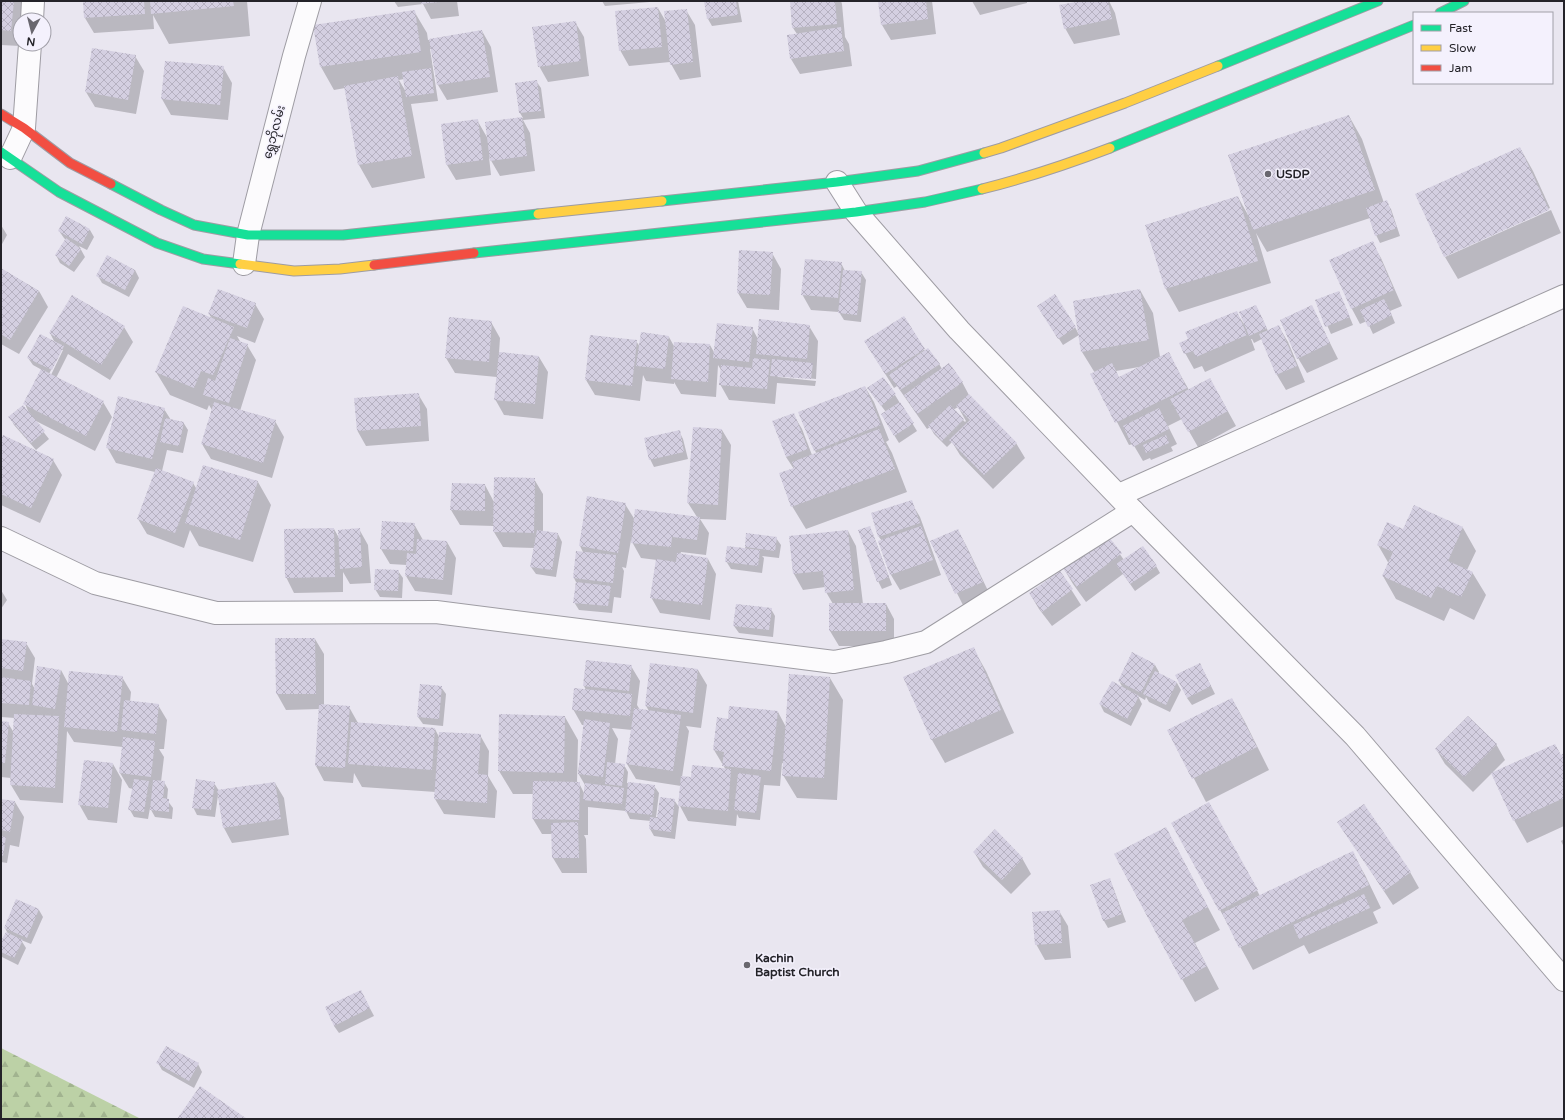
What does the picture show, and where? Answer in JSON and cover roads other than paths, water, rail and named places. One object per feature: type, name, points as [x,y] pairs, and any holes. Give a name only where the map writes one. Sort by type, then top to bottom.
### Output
[{"type":"main road","points":[[1,114],[24,128],[70,163],[161,210],[194,225],[248,235],[343,235],[837,182],[918,171],[1001,148],[1125,103],[1342,8],[1378,1]]},
{"type":"main road","points":[[1442,12],[1464,1]]},
{"type":"main road","points":[[6,155],[59,192],[157,243],[203,259],[294,270],[340,269],[856,212],[925,202],[1010,182],[1067,165],[1413,25]]},
{"type":"street","points":[[32,12],[33,1]]},
{"type":"street","name":"ရွှေဘိုလမ်း","points":[[244,264],[248,235],[292,63],[310,1]]},
{"type":"street","points":[[6,155],[24,128],[29,52]]},
{"type":"street","points":[[837,182],[856,212],[959,330],[1126,503],[1355,736],[1564,980]]},
{"type":"street","points":[[1,538],[95,583],[216,613],[436,612],[834,662],[886,652],[926,642],[1126,503],[1564,296]]},
{"type":"place","name":"USDP","points":[[1268,174]]},
{"type":"place","name":"Kachin Baptist Church","points":[[747,965]]}]
